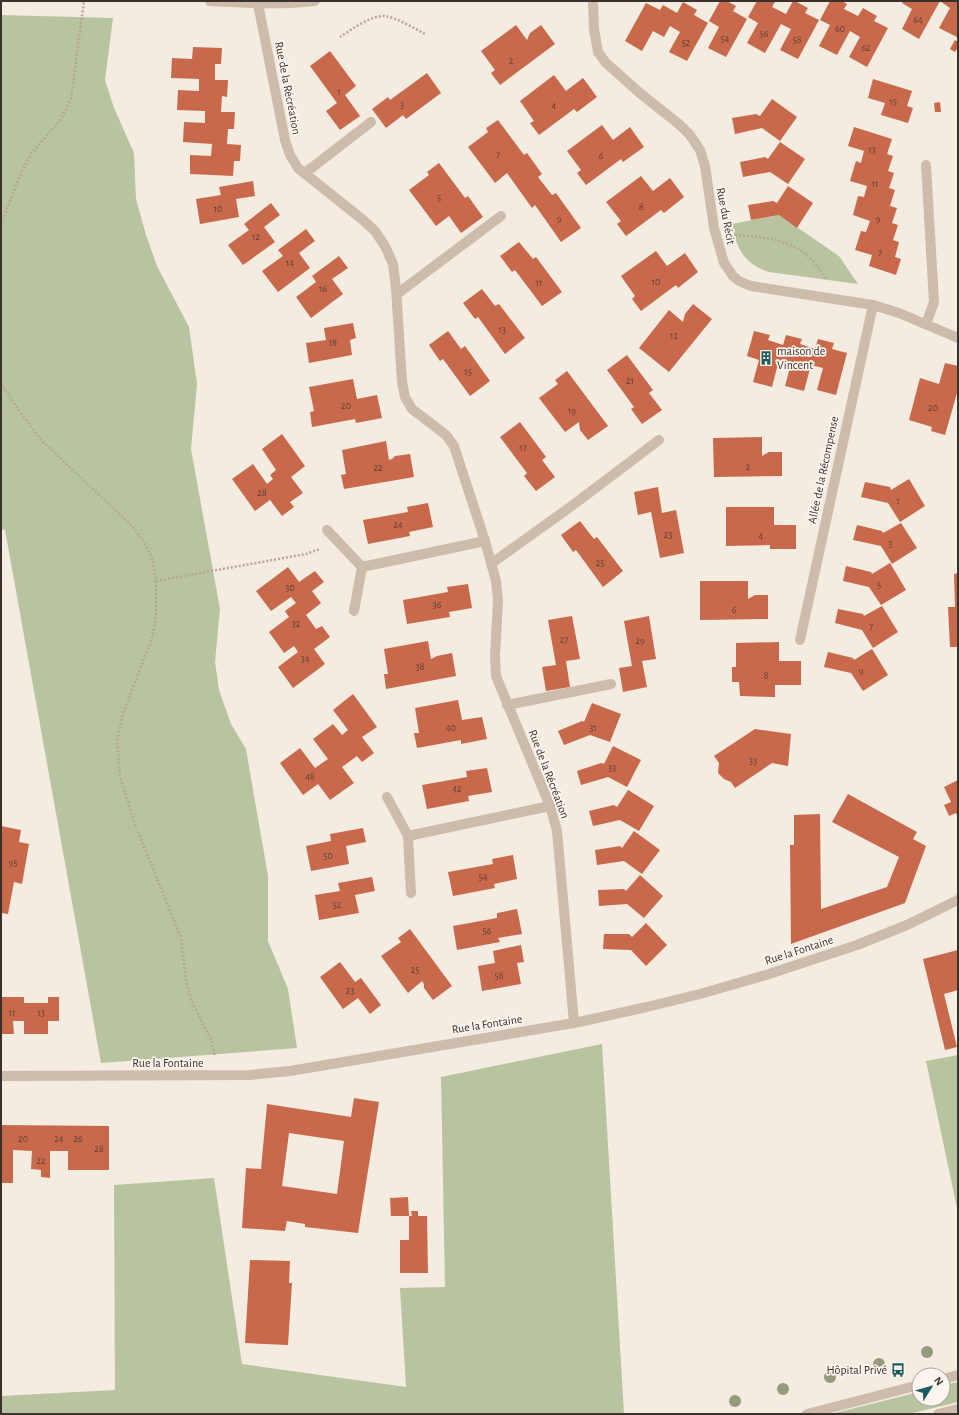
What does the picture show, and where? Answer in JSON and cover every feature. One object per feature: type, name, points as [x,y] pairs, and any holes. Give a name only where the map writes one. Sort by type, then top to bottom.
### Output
[{"type":"street","points":[[210,1],[258,4],[290,4],[315,1]]},
{"type":"street","name":"Rue du Récit","points":[[593,1],[594,29],[598,52],[606,64],[680,125],[690,135],[700,150],[705,166],[714,228],[724,263],[733,276],[739,281],[751,286],[873,305],[899,312],[958,338]]},
{"type":"street","name":"Rue de la Récréation","points":[[258,4],[285,140],[290,155],[298,168],[346,205],[375,231],[385,246],[393,264],[397,294],[402,382],[405,397],[412,409],[446,435],[454,446],[492,563],[496,581],[498,602],[495,656],[496,676],[550,806],[557,831],[574,1023]]},
{"type":"street","points":[[305,173],[372,122]]},
{"type":"street","points":[[926,166],[934,302],[926,324]]},
{"type":"street","points":[[397,294],[501,216]]},
{"type":"street","name":"Allée de la Récompense","points":[[800,640],[873,305]]},
{"type":"street","points":[[492,563],[573,505],[659,440]]},
{"type":"street","points":[[327,530],[362,568]]},
{"type":"street","points":[[362,568],[485,541]]},
{"type":"street","points":[[354,611],[362,568]]},
{"type":"street","points":[[507,705],[611,684]]},
{"type":"street","points":[[387,797],[408,836],[411,894]]},
{"type":"street","points":[[408,836],[550,806]]},
{"type":"street","name":"Rue la Fontaine","points":[[1,1076],[250,1075],[290,1071],[574,1023],[648,1007],[766,975],[857,945],[907,925],[958,900]]},
{"type":"street","points":[[807,1414],[911,1387]]},
{"type":"street","points":[[938,1414],[958,1409]]},
{"type":"path","points":[[1,224],[21,173],[32,153],[61,119],[71,98],[84,1]]},
{"type":"path","points":[[340,37],[366,20],[384,16],[409,25],[425,34]]},
{"type":"path","points":[[717,238],[734,235],[775,239],[787,243],[809,257],[829,283]]},
{"type":"path","points":[[1,383],[14,405],[41,440],[132,526],[144,542],[152,560],[156,582],[156,617],[150,641],[123,713],[117,741],[120,776],[134,822],[181,938],[187,986],[192,1002],[211,1040],[215,1054],[216,1076]]},
{"type":"path","points":[[156,582],[306,554],[338,542]]},
{"type":"green space","points":[[1,15],[113,18],[105,80],[114,108],[134,153],[136,199],[146,235],[157,266],[189,327],[197,384],[191,449],[220,609],[215,662],[219,690],[231,724],[246,749],[268,876],[268,941],[288,989],[297,1048],[101,1063],[5,530],[1,529]]},
{"type":"green space","points":[[779,215],[839,256],[858,284],[769,272],[760,269],[747,260],[739,248],[732,224]]},
{"type":"green space","points":[[602,1044],[624,1414],[1,1414],[1,1396],[115,1390],[114,1185],[214,1178],[242,1364],[406,1387],[400,1288],[445,1287],[441,1077]]},
{"type":"green space","points":[[958,1055],[958,1213],[926,1061]]},
{"type":"green space","points":[[958,1382],[958,1402],[951,1404],[951,1383]]},
{"type":"green space","points":[[911,1394],[911,1407],[938,1407],[909,1414],[831,1414]]},
{"type":"building","points":[[720,1],[727,1],[736,6],[733,11],[747,19],[726,57],[708,48],[719,27],[709,21]]},
{"type":"building","points":[[757,1],[773,1],[775,2],[772,7],[786,14],[793,1],[795,1],[808,8],[805,13],[819,20],[798,59],[780,50],[791,29],[781,24],[765,53],[747,43],[758,23],[748,17]]},
{"type":"building","points":[[830,1],[842,1],[847,4],[844,9],[858,16],[863,8],[877,16],[874,21],[888,28],[867,67],[849,57],[860,37],[850,31],[837,55],[819,46],[830,25],[820,20]]},
{"type":"building","points":[[903,1],[940,1],[919,39],[902,29],[912,9],[902,3]]},
{"type":"building","points":[[940,1],[958,1],[957,37],[939,28],[950,8]]},
{"type":"building","points":[[683,2],[697,10],[694,15],[708,23],[687,61],[669,52],[680,32],[670,26],[664,37],[653,31],[642,51],[625,41],[646,3],[660,10],[663,5],[677,13]]},
{"type":"building","points":[[516,25],[527,40],[530,33],[541,25],[555,44],[500,85],[491,73],[495,70],[481,51]]},
{"type":"building","points":[[955,40],[958,42],[958,47],[955,52],[950,49]]},
{"type":"building","points":[[193,47],[222,48],[221,64],[215,64],[215,80],[228,80],[227,97],[222,96],[221,112],[235,112],[234,129],[228,129],[227,144],[241,145],[240,161],[234,161],[233,176],[190,174],[190,155],[211,156],[212,144],[183,142],[184,122],[205,123],[205,111],[177,110],[178,90],[199,91],[199,79],[171,78],[172,58],[192,59]]},
{"type":"building","points":[[330,51],[356,86],[345,95],[360,116],[340,130],[326,111],[337,103],[310,66]]},
{"type":"building","points":[[427,73],[441,93],[406,119],[403,115],[386,128],[372,109],[388,97],[390,100]]},
{"type":"building","points":[[554,75],[566,91],[583,78],[597,97],[577,112],[574,109],[539,135],[530,123],[534,121],[520,101]]},
{"type":"building","points":[[873,79],[912,91],[907,106],[913,108],[908,123],[881,115],[885,103],[868,98]]},
{"type":"building","points":[[772,99],[797,117],[780,141],[762,128],[735,134],[732,118],[756,114],[760,116]]},
{"type":"building","points":[[940,102],[941,112],[935,112],[934,103]]},
{"type":"building","points":[[498,120],[524,155],[527,153],[542,174],[538,177],[552,195],[556,193],[581,228],[561,242],[535,205],[532,208],[507,173],[495,183],[468,147],[488,132],[486,128]]},
{"type":"building","points":[[602,125],[613,140],[630,127],[644,147],[623,162],[621,159],[586,185],[577,173],[581,170],[567,151]]},
{"type":"building","points":[[854,127],[892,139],[887,154],[893,156],[888,171],[894,173],[889,188],[895,190],[890,206],[897,208],[892,223],[898,225],[893,240],[899,242],[895,257],[901,259],[896,275],[869,266],[872,255],[855,250],[861,231],[866,232],[870,221],[853,215],[858,196],[864,197],[867,186],[850,181],[856,161],[861,163],[864,151],[848,146]]},
{"type":"building","points":[[780,142],[805,159],[788,184],[770,172],[743,177],[740,162],[765,157],[768,159]]},
{"type":"building","points":[[439,163],[465,198],[468,196],[483,217],[461,233],[449,216],[436,226],[409,190],[429,175],[427,172]]},
{"type":"building","points":[[641,176],[653,191],[670,178],[684,197],[664,213],[661,210],[626,236],[617,224],[621,221],[606,202]]},
{"type":"building","points":[[253,181],[255,196],[236,199],[239,217],[200,224],[196,199],[221,195],[219,187]]},
{"type":"building","points":[[788,186],[813,203],[797,228],[779,215],[751,220],[748,205],[773,201],[777,203]]},
{"type":"building","points":[[271,203],[280,215],[264,227],[275,242],[243,265],[228,245],[249,230],[244,224]]},
{"type":"building","points":[[306,229],[315,241],[299,253],[310,268],[278,292],[262,271],[283,256],[278,250]]},
{"type":"building","points":[[519,242],[533,259],[536,257],[562,292],[542,306],[515,270],[512,272],[500,256]]},
{"type":"building","points":[[656,251],[667,266],[685,253],[698,272],[678,288],[676,285],[641,311],[632,299],[635,296],[621,276]]},
{"type":"building","points":[[339,256],[348,268],[332,279],[343,294],[311,318],[296,297],[316,282],[312,276]]},
{"type":"building","points":[[482,289],[495,306],[499,304],[525,338],[505,354],[478,317],[475,319],[463,303]]},
{"type":"building","points":[[693,304],[712,319],[669,372],[639,348],[669,310],[683,322],[685,314]]},
{"type":"building","points":[[353,323],[356,338],[350,340],[352,355],[309,363],[306,343],[326,340],[324,328]]},
{"type":"building","points":[[448,331],[461,349],[465,346],[490,381],[470,396],[443,359],[440,361],[429,345]]},
{"type":"building","points":[[754,331],[770,335],[768,340],[783,345],[786,335],[802,339],[800,344],[815,349],[818,339],[834,343],[832,349],[847,353],[836,395],[817,390],[823,368],[811,365],[804,391],[785,386],[791,364],[779,360],[772,387],[753,382],[759,360],[747,356]]},
{"type":"building","points":[[627,355],[653,390],[649,393],[662,410],[642,424],[631,409],[634,407],[607,370]]},
{"type":"building","points":[[945,363],[958,366],[958,393],[945,435],[931,431],[932,427],[909,420],[920,378],[939,384]]},
{"type":"building","points":[[567,371],[608,426],[588,440],[580,430],[579,422],[565,432],[539,398],[558,384],[555,380]]},
{"type":"building","points":[[353,379],[357,399],[377,395],[382,418],[356,423],[355,419],[312,427],[310,412],[314,411],[309,387]]},
{"type":"building","points":[[520,422],[546,457],[542,460],[555,477],[536,491],[524,476],[527,473],[500,437]]},
{"type":"building","points":[[282,434],[305,466],[291,477],[303,493],[290,502],[294,507],[282,516],[270,500],[255,511],[232,479],[253,464],[267,484],[273,479],[270,475],[276,470],[262,449]]},
{"type":"building","points":[[762,437],[762,456],[769,452],[782,452],[782,476],[714,477],[713,438]]},
{"type":"building","points":[[386,441],[389,460],[395,456],[410,454],[414,477],[344,489],[341,475],[346,474],[342,450]]},
{"type":"building","points":[[909,479],[925,506],[900,522],[888,503],[861,497],[865,482],[890,487],[891,490]]},
{"type":"building","points":[[658,487],[662,513],[676,510],[684,553],[660,558],[651,512],[638,515],[634,492]]},
{"type":"building","points":[[428,503],[433,527],[409,532],[410,536],[368,544],[363,520],[408,512],[407,507]]},
{"type":"building","points":[[726,507],[774,507],[774,525],[796,525],[796,549],[770,549],[770,545],[726,546]]},
{"type":"building","points":[[580,521],[594,539],[597,537],[623,571],[603,587],[576,550],[573,552],[561,535]]},
{"type":"building","points":[[901,523],[917,548],[892,564],[881,546],[853,540],[857,525],[882,531],[883,533]]},
{"type":"building","points":[[890,563],[906,590],[881,605],[869,587],[843,581],[846,566],[871,572],[872,574]]},
{"type":"building","points":[[288,567],[299,582],[315,571],[324,582],[312,591],[321,603],[306,615],[316,629],[322,626],[330,637],[314,649],[325,664],[293,688],[278,667],[298,652],[294,646],[284,653],[269,632],[289,617],[285,611],[296,603],[291,597],[271,611],[256,591]]},
{"type":"building","points":[[958,573],[958,647],[950,647],[948,607],[955,607],[954,574]]},
{"type":"building","points":[[700,581],[748,581],[748,599],[755,595],[768,595],[768,619],[700,620]]},
{"type":"building","points":[[468,584],[472,608],[449,612],[450,617],[407,624],[403,600],[448,592],[447,587]]},
{"type":"building","points":[[882,606],[898,632],[873,648],[862,630],[835,623],[838,609],[863,614],[864,616]]},
{"type":"building","points":[[572,616],[580,659],[566,661],[570,687],[546,691],[542,667],[556,665],[548,620]]},
{"type":"building","points":[[649,616],[656,659],[642,661],[647,687],[623,692],[619,668],[632,666],[624,621]]},
{"type":"building","points":[[428,641],[431,659],[437,656],[452,653],[456,676],[386,689],[384,674],[388,674],[384,649]]},
{"type":"building","points":[[779,642],[779,661],[801,661],[801,685],[775,685],[775,697],[740,696],[739,682],[732,682],[732,667],[736,667],[736,643]]},
{"type":"building","points":[[872,649],[888,675],[863,691],[851,673],[824,667],[828,652],[853,658],[854,660]]},
{"type":"building","points":[[353,694],[377,727],[362,737],[374,753],[362,762],[357,756],[342,767],[354,783],[330,800],[318,784],[303,795],[280,763],[300,748],[315,768],[328,759],[313,739],[333,724],[342,735],[348,730],[333,710]]},
{"type":"building","points":[[458,700],[462,720],[482,717],[487,739],[461,744],[461,740],[417,748],[414,733],[419,733],[415,708]]},
{"type":"building","points":[[592,703],[621,714],[610,742],[590,735],[564,745],[558,731],[582,721],[584,722]]},
{"type":"building","points":[[755,729],[791,734],[788,766],[772,763],[735,788],[731,782],[724,779],[718,773],[719,763],[714,756]]},
{"type":"building","points":[[613,746],[641,760],[627,787],[608,777],[581,785],[577,771],[601,763],[604,764]]},
{"type":"building","points":[[487,768],[492,792],[468,796],[469,801],[427,809],[422,785],[467,777],[466,771]]},
{"type":"building","points":[[958,780],[958,818],[956,813],[949,816],[944,805],[951,802],[944,787]]},
{"type":"building","points":[[628,790],[654,806],[639,831],[620,820],[593,826],[589,811],[614,805],[617,807]]},
{"type":"building","points":[[848,794],[917,832],[913,839],[926,846],[905,903],[791,944],[790,845],[794,845],[794,815],[820,814],[821,909],[887,887],[899,857],[832,822]]},
{"type":"building","points":[[1,826],[21,830],[19,842],[29,844],[22,884],[14,882],[8,914],[1,913]]},
{"type":"building","points":[[363,828],[366,842],[346,846],[349,864],[311,871],[306,846],[331,841],[330,834]]},
{"type":"building","points":[[634,831],[660,850],[642,874],[624,861],[597,865],[595,850],[620,846],[622,848]]},
{"type":"building","points":[[513,855],[517,879],[494,884],[495,888],[453,896],[448,872],[493,864],[492,859]]},
{"type":"building","points":[[640,875],[663,896],[644,918],[627,904],[599,906],[598,890],[624,889],[626,891]]},
{"type":"building","points":[[372,877],[375,891],[355,895],[359,913],[319,920],[315,895],[340,891],[338,883]]},
{"type":"building","points":[[517,909],[522,934],[498,938],[500,942],[457,950],[453,926],[497,918],[497,913]]},
{"type":"building","points":[[646,923],[667,945],[646,966],[631,950],[603,949],[604,934],[629,934],[632,937]]},
{"type":"building","points":[[410,929],[452,986],[433,1000],[424,988],[422,981],[408,993],[381,956],[401,942],[398,938]]},
{"type":"building","points":[[521,945],[524,962],[517,963],[521,984],[482,991],[478,966],[495,963],[493,951]]},
{"type":"building","points":[[958,950],[958,990],[944,994],[957,1047],[945,1050],[923,959]]},
{"type":"building","points":[[340,962],[355,982],[361,978],[381,1005],[370,1014],[358,998],[343,1009],[320,977]]},
{"type":"building","points":[[1,997],[24,997],[24,1003],[48,1003],[48,997],[59,997],[59,1021],[48,1021],[48,1034],[24,1034],[24,1021],[13,1021],[14,1034],[1,1034]]},
{"type":"building","points":[[354,1098],[379,1102],[358,1233],[305,1227],[305,1224],[287,1221],[285,1231],[242,1228],[246,1168],[261,1169],[267,1104],[351,1117]],"holes":[[[289,1133],[344,1141],[337,1194],[282,1186]]]},
{"type":"building","points":[[1,1125],[109,1126],[109,1170],[68,1170],[68,1151],[50,1151],[50,1178],[41,1177],[41,1170],[31,1169],[32,1151],[13,1150],[13,1183],[1,1183]]},
{"type":"building","points":[[408,1197],[409,1216],[391,1216],[390,1198]]},
{"type":"building","points":[[411,1211],[418,1211],[418,1216],[427,1216],[428,1273],[400,1273],[400,1240],[409,1240],[409,1216],[412,1216]]},
{"type":"building","points":[[250,1260],[290,1261],[289,1283],[292,1283],[288,1345],[245,1343]]},
{"type":"place","name":"maison de Vincent","points":[[766,358]]},
{"type":"place","name":"Hôpital Privé","points":[[898,1370]]}]
